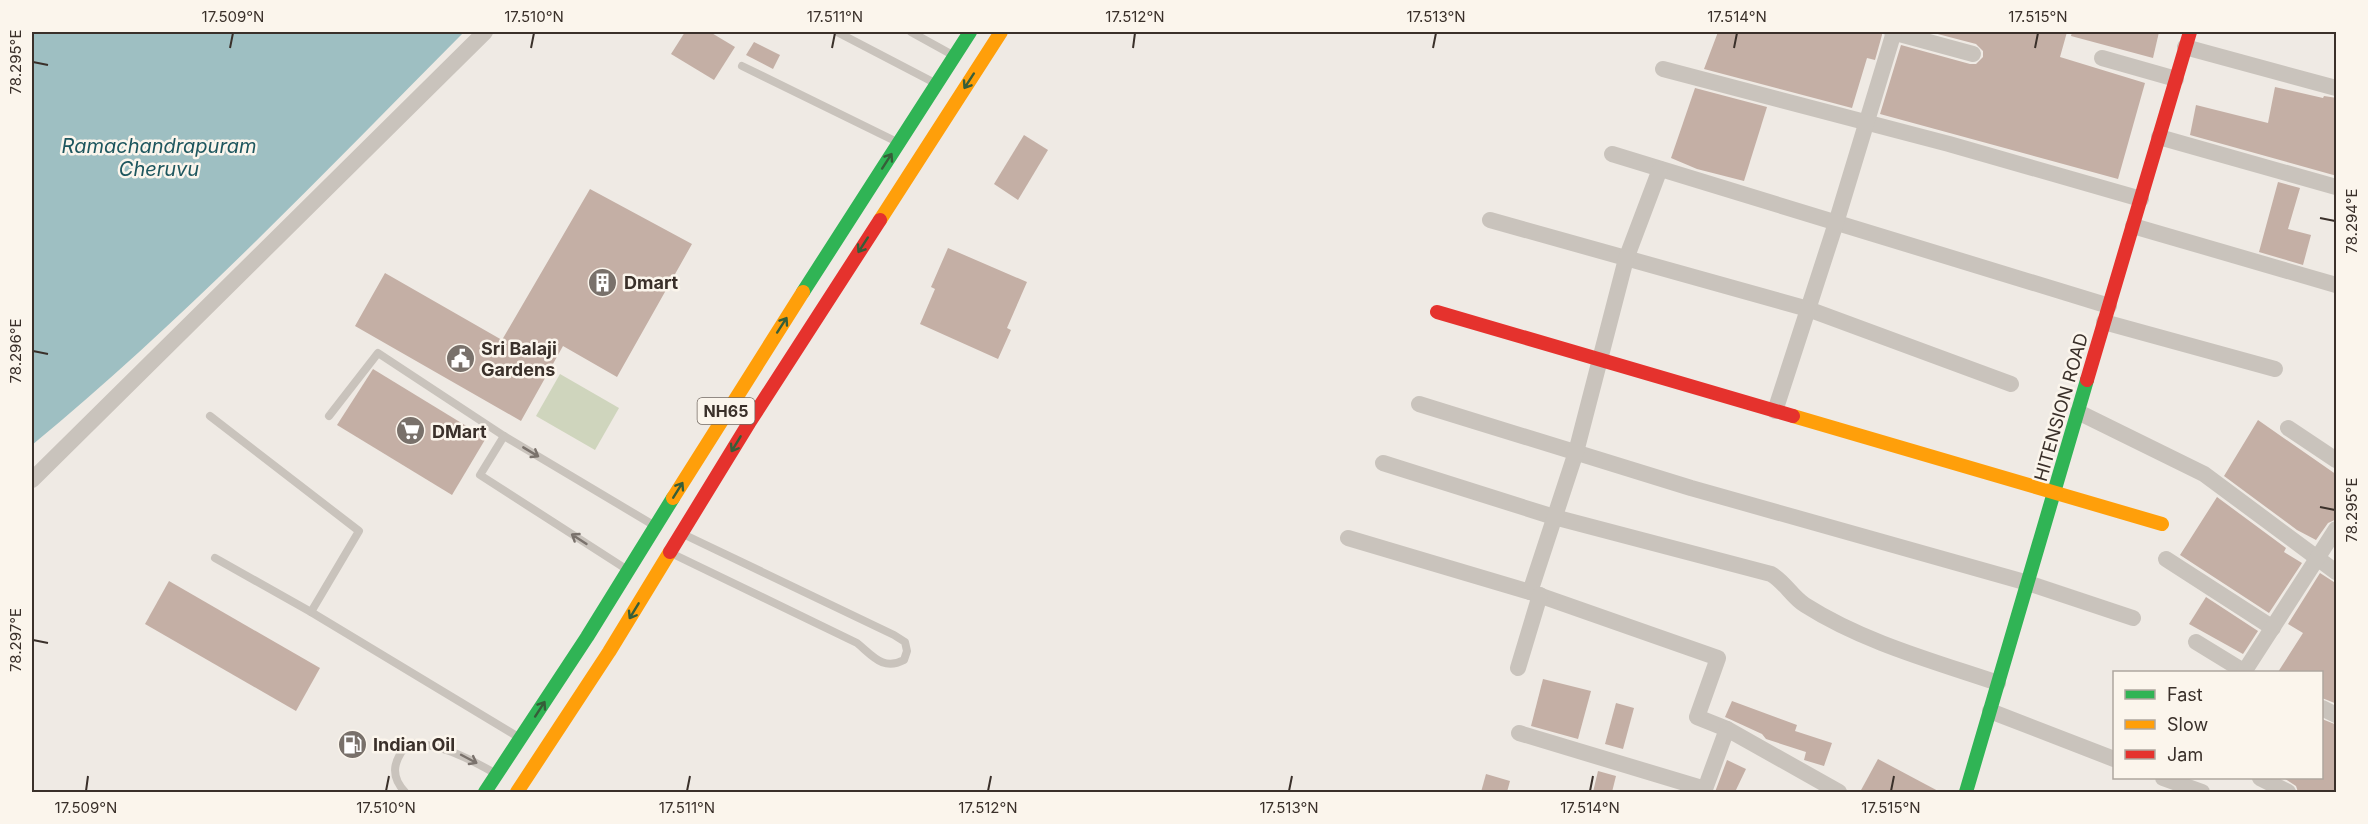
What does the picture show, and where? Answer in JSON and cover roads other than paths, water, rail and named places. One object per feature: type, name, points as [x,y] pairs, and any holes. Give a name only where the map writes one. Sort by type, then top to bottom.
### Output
[{"type":"main road","name":"NH65","points":[[485,792],[970,32]]},
{"type":"main road","name":"NH65","points":[[516,792],[609,652],[749,423],[1001,32]]},
{"type":"main road","name":"HITENSION ROAD","points":[[1966,792],[2187,39]]},
{"type":"main road","points":[[1437,312],[2162,525]]},
{"type":"street","points":[[32,480],[486,32]]},
{"type":"street","points":[[1775,411],[1836,223],[1893,32],[1973,54]]},
{"type":"street","points":[[2187,39],[2337,88]]},
{"type":"street","points":[[2102,58],[2176,79]]},
{"type":"street","points":[[1664,69],[1866,122],[2140,199]]},
{"type":"street","points":[[2159,137],[2337,187]]},
{"type":"street","points":[[1612,154],[1836,223],[2275,369]]},
{"type":"street","points":[[1518,668],[1554,517],[1576,452],[1626,259],[1660,169]]},
{"type":"street","points":[[1490,220],[1808,309],[2011,384]]},
{"type":"street","points":[[2133,226],[2337,285]]},
{"type":"street","points":[[1419,404],[1691,488],[2028,584],[2133,618]]},
{"type":"street","points":[[2078,412],[2204,474],[2337,572]]},
{"type":"street","points":[[2288,428],[2337,460]]},
{"type":"street","points":[[1383,463],[1554,517],[1771,574],[1782,581],[1803,604],[1878,642],[1998,683]]},
{"type":"street","points":[[2246,671],[2337,529]]},
{"type":"street","points":[[1348,538],[1535,594],[1718,658],[1697,717],[1727,729],[1836,792]]},
{"type":"street","points":[[2166,559],[2273,628]]},
{"type":"street","points":[[2196,642],[2243,671]]},
{"type":"street","points":[[2323,708],[2337,715]]},
{"type":"street","points":[[1990,711],[2113,758]]},
{"type":"street","points":[[1519,733],[1705,789],[1727,729]]},
{"type":"street","points":[[2168,779],[2202,792]]},
{"type":"street","points":[[2264,779],[2288,792]]},
{"type":"lane","points":[[837,32],[937,84]]},
{"type":"lane","points":[[911,32],[955,56]]},
{"type":"lane","points":[[742,66],[899,142]]},
{"type":"lane","points":[[329,416],[378,353],[504,436],[656,526]]},
{"type":"lane","points":[[210,416],[359,531],[311,612]]},
{"type":"lane","points":[[504,436],[480,475],[628,570]]},
{"type":"lane","points":[[670,553],[857,643],[876,660],[886,665],[904,660],[907,651],[905,642],[894,635],[682,533]]},
{"type":"lane","points":[[215,558],[311,612],[521,738]]},
{"type":"lane","points":[[405,792],[395,782],[394,769],[399,754],[408,743],[429,744],[463,755],[497,775]]},
{"type":"water","name":"Ramachandrapuram Cheruvu","points":[[32,32],[464,32],[199,296],[89,397],[32,445]]},
{"type":"place","name":"Dmart","points":[[603,282]]},
{"type":"place","name":"Sri Balaji Gardens","points":[[460,358]]},
{"type":"place","name":"DMart","points":[[411,431]]},
{"type":"place","name":"Indian Oil","points":[[352,744]]}]
